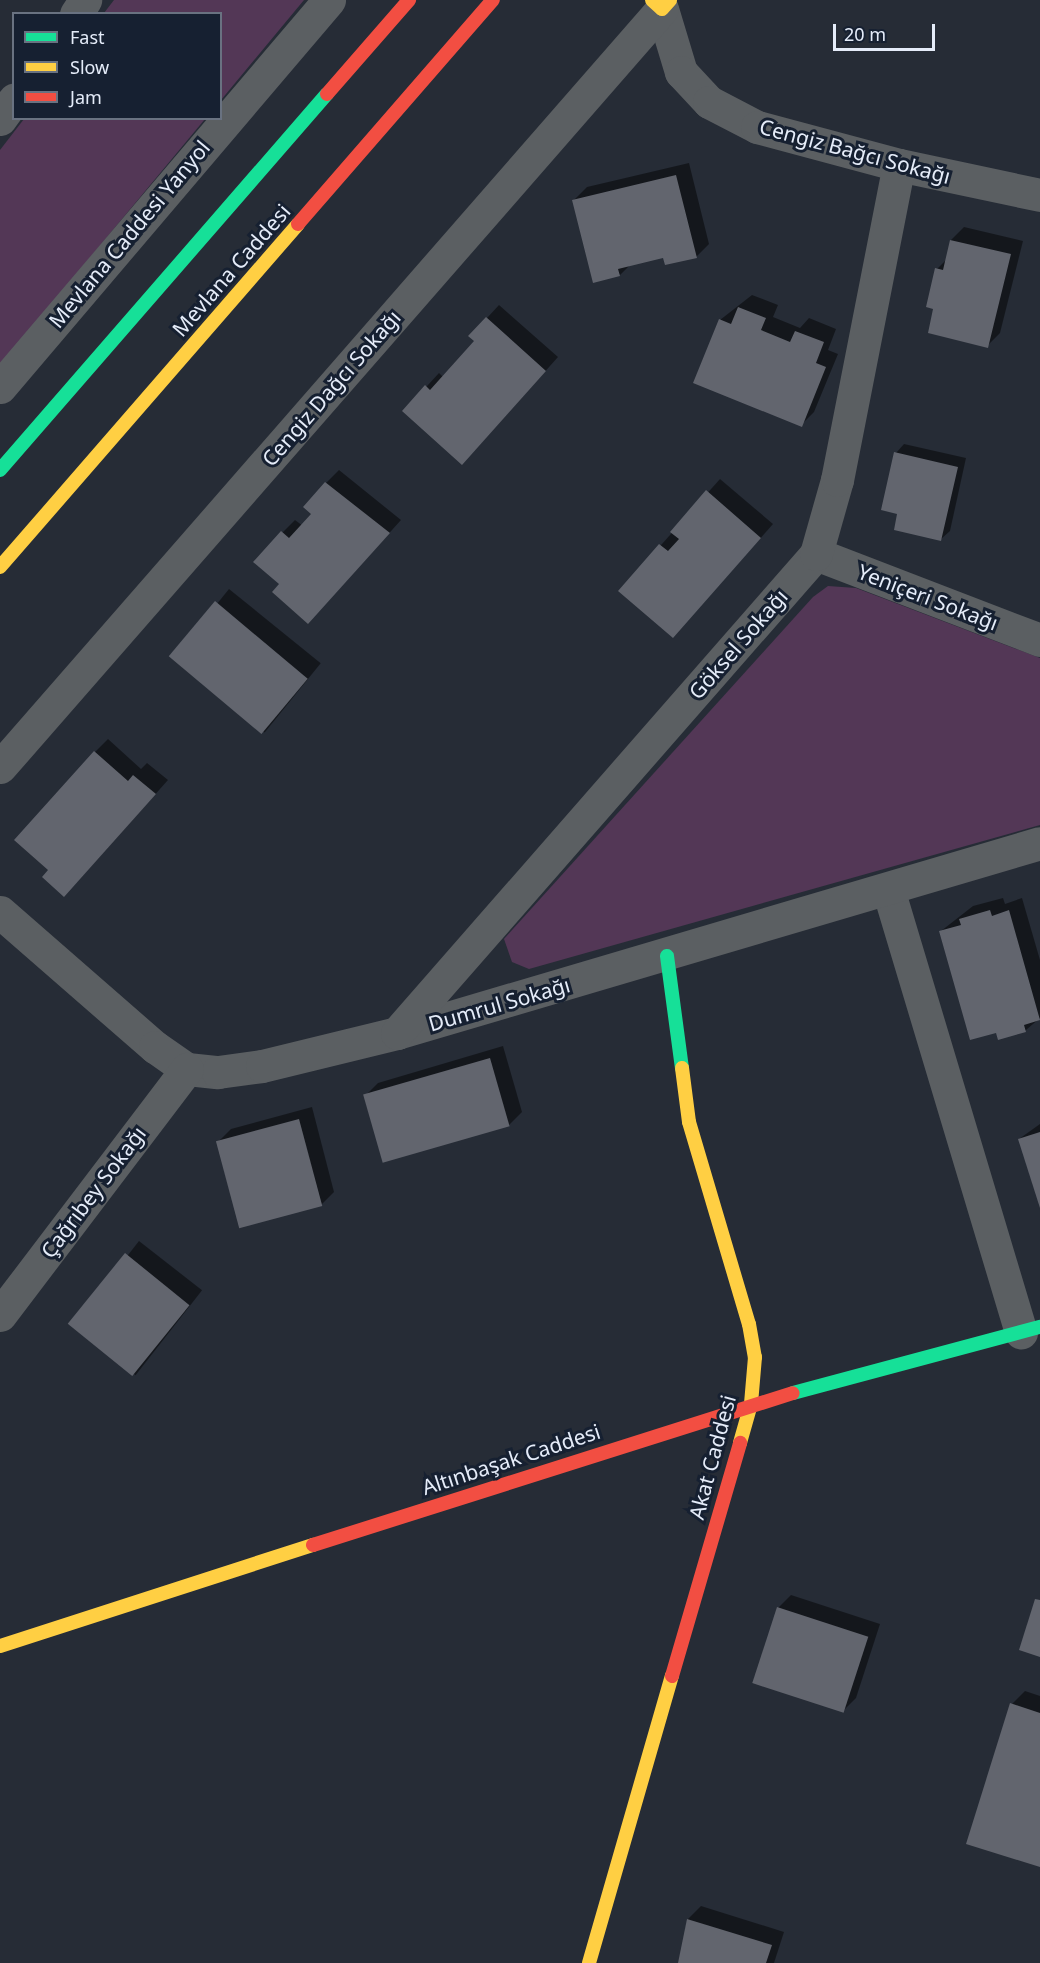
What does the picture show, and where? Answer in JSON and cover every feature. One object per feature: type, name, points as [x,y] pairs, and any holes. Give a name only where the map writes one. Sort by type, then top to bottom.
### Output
[{"type":"street","name":"Mevlana Caddesi Yanyol","points":[[0,387],[329,0]]},
{"type":"street","name":"Mevlana Caddesi","points":[[0,470],[409,0]]},
{"type":"street","name":"Mevlana Caddesi","points":[[0,567],[493,0]]},
{"type":"street","name":"Cengiz Bağcı Sokağı","points":[[661,3],[681,72],[710,102],[757,127],[898,165],[1040,195]]},
{"type":"street","name":"Cengiz Dağcı Sokağı","points":[[0,767],[661,3]]},
{"type":"street","points":[[0,119],[12,103]]},
{"type":"street","name":"Göksel Sokağı","points":[[397,1033],[816,554],[837,480],[898,165]]},
{"type":"street","name":"Yeniçeri Sokağı","points":[[816,554],[1040,640]]},
{"type":"street","name":"Dumrul Sokağı","points":[[0,912],[155,1047],[187,1068],[218,1072],[262,1066],[397,1033],[667,956],[1040,843]]},
{"type":"street","points":[[888,889],[1030,1330]]},
{"type":"street","name":"Akat Caddesi","points":[[589,1963],[751,1404],[755,1357],[749,1324],[689,1122],[667,956]]},
{"type":"street","name":"Çağrıbey Sokağı","points":[[0,1315],[187,1068]]},
{"type":"street","name":"Altınbaşak Caddesi","points":[[0,1646],[751,1404],[1030,1330]]},
{"type":"shaded area","points":[[114,0],[304,0],[222,99],[222,12],[105,12]]},
{"type":"shaded area","points":[[23,120],[204,120],[0,366],[0,150]]},
{"type":"shaded area","points":[[828,586],[856,588],[1040,658],[1040,825],[529,969],[512,962],[504,939],[813,597]]},
{"type":"building","points":[[676,175],[697,258],[665,265],[663,258],[618,269],[620,276],[593,283],[572,200]]},
{"type":"building","points":[[950,240],[1011,254],[988,348],[928,333],[933,309],[926,307],[935,268],[943,270]]},
{"type":"building","points":[[738,307],[766,318],[761,330],[790,342],[795,331],[824,342],[816,363],[826,367],[802,427],[693,383],[719,319],[731,324]]},
{"type":"building","points":[[486,317],[546,371],[462,465],[402,411],[425,385],[430,390],[474,341],[468,336]]},
{"type":"building","points":[[894,452],[958,467],[941,541],[894,530],[897,514],[881,510]]},
{"type":"building","points":[[325,482],[390,533],[308,624],[272,592],[279,584],[253,562],[281,531],[289,538],[311,514],[303,507]]},
{"type":"building","points":[[706,490],[761,538],[673,638],[618,591],[659,544],[668,551],[679,539],[670,532]]},
{"type":"building","points":[[215,601],[308,679],[261,734],[169,656]]},
{"type":"building","points":[[94,751],[128,781],[133,775],[156,794],[64,897],[42,877],[48,870],[14,840]]},
{"type":"building","points":[[990,910],[992,916],[1009,910],[1040,1020],[1024,1025],[1026,1032],[998,1040],[996,1033],[970,1040],[939,931],[961,925],[959,919]]},
{"type":"building","points":[[490,1058],[510,1126],[383,1163],[363,1094]]},
{"type":"building","points":[[299,1119],[322,1206],[239,1228],[216,1141]]},
{"type":"building","points":[[1040,1132],[1040,1208],[1018,1139]]},
{"type":"building","points":[[125,1253],[190,1305],[132,1376],[68,1324]]},
{"type":"building","points":[[1035,1599],[1040,1600],[1040,1657],[1019,1650]]},
{"type":"building","points":[[777,1607],[868,1637],[844,1713],[752,1683]]},
{"type":"building","points":[[1010,1703],[1040,1713],[1040,1867],[966,1844]]},
{"type":"building","points":[[687,1919],[772,1945],[766,1963],[678,1963]]},
{"type":"traffic: fast","points":[[0,470],[327,94]]},
{"type":"traffic: fast","points":[[667,956],[682,1068]]},
{"type":"traffic: fast","points":[[793,1393],[1040,1327]]},
{"type":"traffic: slow","points":[[652,0],[662,9],[670,0]]},
{"type":"traffic: slow","points":[[0,567],[298,224]]},
{"type":"traffic: slow","points":[[682,1068],[689,1122],[749,1324],[755,1357],[751,1404],[740,1443]]},
{"type":"traffic: slow","points":[[0,1646],[313,1545]]},
{"type":"traffic: slow","points":[[589,1963],[672,1676]]},
{"type":"traffic: jam","points":[[327,94],[409,0]]},
{"type":"traffic: jam","points":[[298,224],[493,0]]},
{"type":"traffic: jam","points":[[313,1545],[793,1393]]},
{"type":"traffic: jam","points":[[672,1676],[740,1443]]}]
